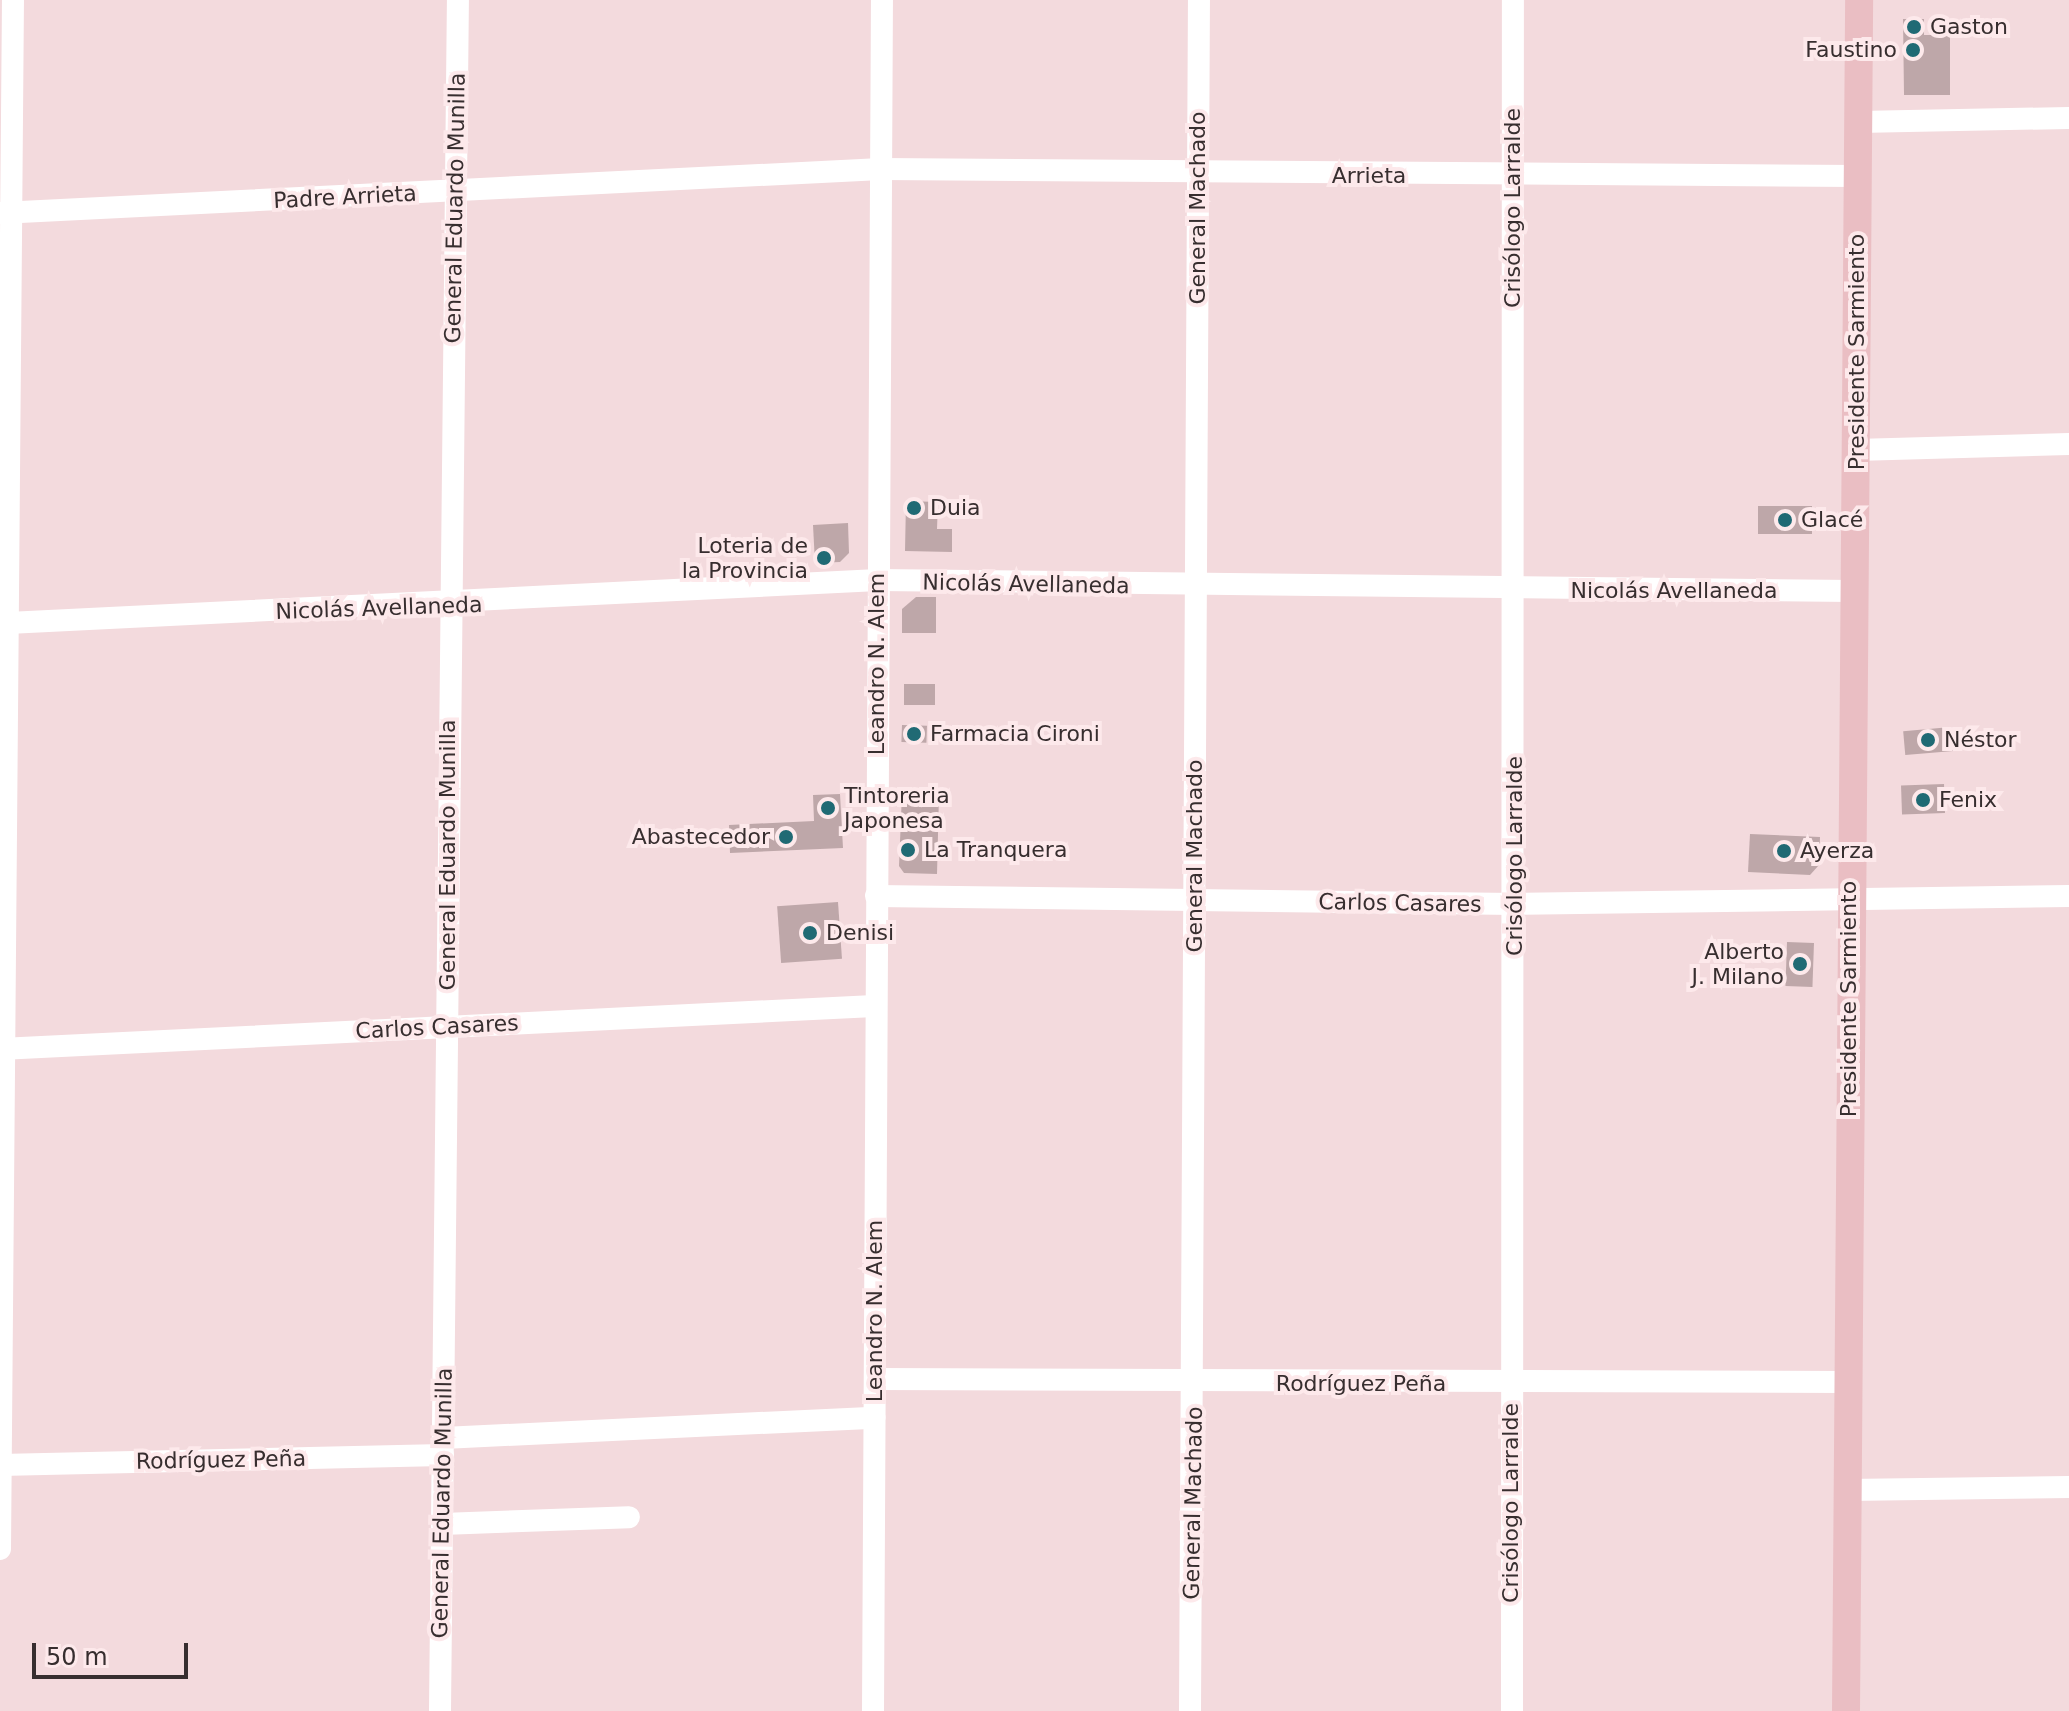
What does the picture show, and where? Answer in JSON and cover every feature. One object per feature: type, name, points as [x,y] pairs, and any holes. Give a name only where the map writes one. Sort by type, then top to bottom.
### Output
[{"type":"main road","name":"Presidente Sarmiento","points":[[1846,1711],[1859,0]]},
{"type":"street","points":[[0,1549],[3,878],[8,623],[4,496],[5,213],[13,0]]},
{"type":"street","name":"General Eduardo Munilla","points":[[440,1711],[458,0]]},
{"type":"street","name":"Leandro N. Alem","points":[[873,1711],[874,1006],[882,0]]},
{"type":"street","name":"General Machado","points":[[1190,1711],[1195,1384],[1194,899],[1199,0]]},
{"type":"street","name":"Crisólogo Larralde","points":[[1512,1711],[1510,1384],[1516,591],[1513,0]]},
{"type":"street","points":[[1858,122],[2069,118]]},
{"type":"street","name":"Padre Arrieta","points":[[5,213],[881,169]]},
{"type":"street","name":"Arrieta","points":[[881,169],[1198,175],[1858,176]]},
{"type":"street","points":[[1856,450],[2069,444]]},
{"type":"street","name":"Nicolás Avellaneda","points":[[8,623],[450,605],[878,580],[1196,588],[1853,591]]},
{"type":"street","name":"Carlos Casares","points":[[876,896],[1515,904],[1850,903],[2069,896]]},
{"type":"street","name":"Carlos Casares","points":[[2,1049],[874,1006]]},
{"type":"street","name":"Rodríguez Peña","points":[[875,1379],[1195,1384],[1847,1382]]},
{"type":"street","name":"Rodríguez Peña","points":[[0,1465],[443,1446],[875,1418]]},
{"type":"street","points":[[1847,1490],[2069,1487]]},
{"type":"street","points":[[442,1524],[629,1517]]},
{"type":"building","points":[[1903,19],[1924,19],[1924,35],[1950,35],[1950,95],[1904,95]]},
{"type":"building","points":[[906,501],[938,502],[937,529],[952,529],[952,552],[905,551]]},
{"type":"building","name":"Glacé","points":[[1758,506],[1812,506],[1812,534],[1758,534]]},
{"type":"building","points":[[848,523],[849,553],[840,562],[815,563],[813,525]]},
{"type":"building","points":[[916,597],[936,597],[936,633],[902,633],[902,609]]},
{"type":"building","points":[[904,684],[935,684],[935,705],[904,705]]},
{"type":"building","name":"Farmacia Cironi","points":[[902,725],[927,726],[926,743],[901,742]]},
{"type":"building","name":"Néstor","points":[[1951,727],[1953,751],[1905,755],[1903,731]]},
{"type":"building","name":"Fenix","points":[[1944,784],[1945,813],[1902,814],[1901,786]]},
{"type":"building","points":[[902,793],[939,794],[937,874],[904,873],[899,866]]},
{"type":"building","name":"Abastecedor","points":[[840,794],[843,848],[730,853],[729,825],[814,821],[813,795]]},
{"type":"building","name":"Ayerza","points":[[1750,834],[1820,837],[1819,865],[1810,875],[1748,872]]},
{"type":"building","name":"Denisi","points":[[838,902],[842,959],[781,963],[777,906]]},
{"type":"building","name":"Alberto J. Milano","points":[[1787,942],[1814,943],[1812,987],[1785,986]]},
{"type":"place","name":"Gaston","points":[[1914,27]]},
{"type":"place","name":"Faustino","points":[[1913,50]]},
{"type":"place","name":"Duia","points":[[914,508]]},
{"type":"place","name":"Glacé","points":[[1785,520]]},
{"type":"place","name":"Loteria de la Provincia","points":[[824,558]]},
{"type":"place","name":"Farmacia Cironi","points":[[914,734]]},
{"type":"place","name":"Néstor","points":[[1928,740]]},
{"type":"place","name":"Fenix","points":[[1923,800]]},
{"type":"place","name":"Tintoreria Japonesa","points":[[828,808]]},
{"type":"place","name":"Abastecedor","points":[[786,837]]},
{"type":"place","name":"La Tranquera","points":[[908,850]]},
{"type":"place","name":"Ayerza","points":[[1784,851]]},
{"type":"place","name":"Denisi","points":[[810,933]]},
{"type":"place","name":"Alberto J. Milano","points":[[1800,964]]}]
